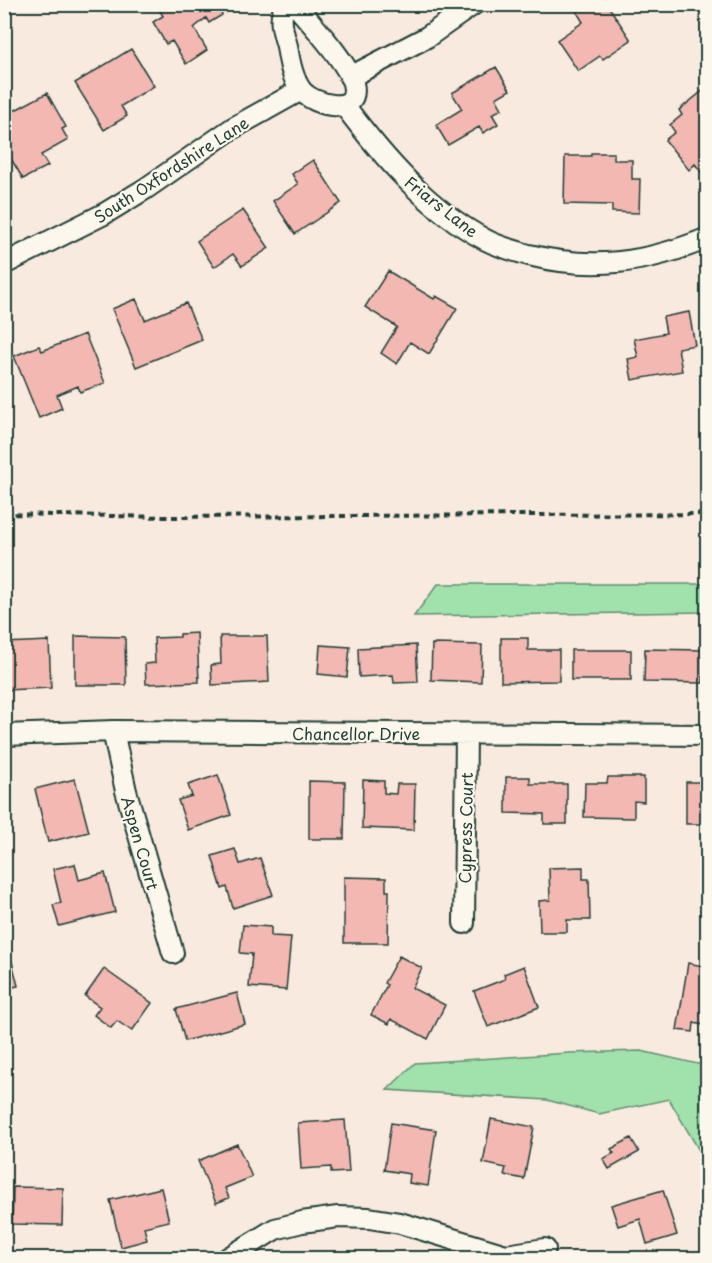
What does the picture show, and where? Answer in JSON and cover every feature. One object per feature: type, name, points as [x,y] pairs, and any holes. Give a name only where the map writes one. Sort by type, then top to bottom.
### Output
[{"type":"street","points":[[350,77],[427,37],[474,4]]},
{"type":"street","points":[[287,5],[294,6],[304,14],[350,77],[354,92],[351,99],[337,107],[311,99],[301,90],[289,59],[281,20],[283,10],[287,5]]},
{"type":"street","name":"South Oxfordshire Lane","points":[[5,265],[104,214],[145,189],[232,128],[301,90]]},
{"type":"street","name":"Friars Lane","points":[[344,105],[386,159],[420,192],[455,221],[487,241],[521,253],[551,260],[585,264],[614,264],[649,258],[708,238]]},
{"type":"street","name":"Chancellor Drive","points":[[4,735],[113,731],[708,735]]},
{"type":"street","name":"Aspen Court","points":[[113,731],[126,790],[173,953]]},
{"type":"street","name":"Cypress Court","points":[[464,923],[466,734]]},
{"type":"street","points":[[228,1258],[275,1229],[302,1222],[338,1217],[369,1218],[400,1223],[506,1255],[545,1249]]},
{"type":"path","points":[[4,514],[190,517],[708,514]]},
{"type":"green space","points":[[438,584],[707,584],[707,612],[414,616]]},
{"type":"green space","points":[[641,1051],[707,1066],[707,1164],[669,1099],[599,1114],[547,1100],[387,1090],[415,1063],[569,1053]]},
{"type":"building","points":[[156,4],[231,5],[220,11],[222,15],[209,23],[206,18],[194,28],[207,50],[186,64],[172,41],[166,44],[153,22],[163,16]]},
{"type":"building","points":[[572,4],[607,4],[631,40],[603,59],[600,56],[578,71],[557,40],[583,22]]},
{"type":"building","points":[[131,49],[154,86],[121,106],[127,116],[104,130],[75,83]]},
{"type":"building","points":[[496,67],[510,90],[496,98],[502,109],[492,114],[498,124],[483,133],[479,127],[448,145],[436,125],[462,109],[452,93]]},
{"type":"building","points":[[705,89],[708,92],[708,168],[702,173],[695,164],[689,170],[665,140],[675,132],[670,125],[682,115],[679,110]]},
{"type":"building","points":[[47,93],[66,127],[62,129],[68,140],[41,155],[48,166],[23,179],[4,147],[4,116]]},
{"type":"building","points":[[591,153],[614,153],[614,160],[632,160],[632,179],[640,179],[639,213],[612,212],[612,205],[564,204],[565,156],[591,156]]},
{"type":"building","points":[[313,160],[341,203],[295,234],[273,201],[298,184],[292,174]]},
{"type":"building","points":[[243,210],[269,248],[242,266],[233,254],[214,267],[197,241]]},
{"type":"building","points":[[388,271],[434,299],[436,296],[457,308],[429,354],[410,342],[397,364],[381,353],[397,327],[365,307]]},
{"type":"building","points":[[136,299],[145,320],[186,303],[202,340],[136,367],[112,309]]},
{"type":"building","points":[[689,312],[695,345],[678,348],[682,371],[632,380],[628,359],[638,357],[634,339],[666,333],[663,317]]},
{"type":"building","points":[[85,334],[105,383],[80,392],[78,386],[57,395],[62,408],[39,418],[14,356],[39,346],[42,351]]},
{"type":"building","points":[[197,633],[199,682],[146,684],[145,664],[155,663],[154,638],[180,637],[180,634]]},
{"type":"building","points":[[75,636],[125,637],[126,685],[75,685]]},
{"type":"building","points":[[220,636],[267,636],[269,682],[212,685],[211,665],[221,664]]},
{"type":"building","points":[[501,638],[528,638],[528,650],[559,650],[559,681],[501,682]]},
{"type":"building","points":[[49,641],[51,688],[4,690],[4,643]]},
{"type":"building","points":[[432,644],[482,645],[481,682],[431,680]]},
{"type":"building","points":[[320,645],[350,647],[347,677],[318,674]]},
{"type":"building","points":[[416,645],[418,682],[394,683],[393,675],[359,677],[358,648]]},
{"type":"building","points":[[645,649],[703,650],[703,683],[644,682]]},
{"type":"building","points":[[571,650],[631,650],[631,680],[571,680]]},
{"type":"building","points":[[218,775],[231,815],[188,830],[178,800],[192,796],[188,785]]},
{"type":"building","points":[[506,777],[530,777],[530,784],[567,784],[567,824],[544,824],[544,814],[506,813]]},
{"type":"building","points":[[608,777],[644,777],[644,802],[634,801],[634,818],[584,817],[585,783],[607,783]]},
{"type":"building","points":[[75,779],[89,832],[48,842],[35,789]]},
{"type":"building","points":[[363,780],[384,781],[384,793],[396,794],[397,784],[415,784],[414,830],[362,828]]},
{"type":"building","points":[[309,781],[345,782],[344,839],[309,839]]},
{"type":"building","points":[[686,782],[708,782],[708,824],[686,824]]},
{"type":"building","points":[[235,849],[240,864],[260,858],[273,895],[233,908],[227,887],[222,889],[212,856]]},
{"type":"building","points":[[75,864],[79,880],[105,873],[115,912],[59,926],[53,905],[61,903],[53,869]]},
{"type":"building","points":[[583,867],[583,879],[589,879],[590,920],[567,920],[567,932],[540,932],[539,901],[550,900],[549,868]]},
{"type":"building","points":[[344,877],[386,878],[386,891],[389,891],[388,943],[344,943]]},
{"type":"building","points":[[243,925],[271,927],[271,936],[291,937],[286,990],[249,987],[252,954],[240,953]]},
{"type":"building","points":[[9,950],[18,986],[4,989],[4,951]]},
{"type":"building","points":[[399,956],[422,968],[412,988],[445,1005],[428,1039],[391,1019],[389,1024],[371,1015],[387,985],[384,983]]},
{"type":"building","points":[[688,963],[708,967],[708,1026],[694,1023],[693,1032],[677,1030]]},
{"type":"building","points":[[524,966],[539,1007],[488,1027],[474,991],[505,979],[504,974]]},
{"type":"building","points":[[104,969],[152,1003],[132,1031],[117,1021],[111,1028],[94,1015],[100,1007],[85,996]]},
{"type":"building","points":[[237,993],[245,1024],[185,1041],[176,1009]]},
{"type":"building","points":[[491,1119],[534,1127],[524,1179],[504,1175],[506,1168],[483,1163]]},
{"type":"building","points":[[345,1120],[349,1172],[331,1173],[331,1167],[301,1169],[298,1123]]},
{"type":"building","points":[[391,1123],[436,1130],[428,1186],[409,1183],[410,1174],[384,1170]]},
{"type":"building","points":[[631,1138],[639,1152],[609,1169],[603,1159],[614,1153],[611,1149]]},
{"type":"building","points":[[237,1144],[252,1177],[225,1188],[229,1198],[216,1203],[198,1161]]},
{"type":"building","points":[[13,1187],[63,1188],[62,1225],[12,1224]]},
{"type":"building","points":[[161,1188],[169,1221],[144,1227],[147,1240],[121,1247],[110,1200]]},
{"type":"building","points":[[663,1190],[677,1235],[647,1244],[640,1219],[618,1226],[611,1205]]}]
